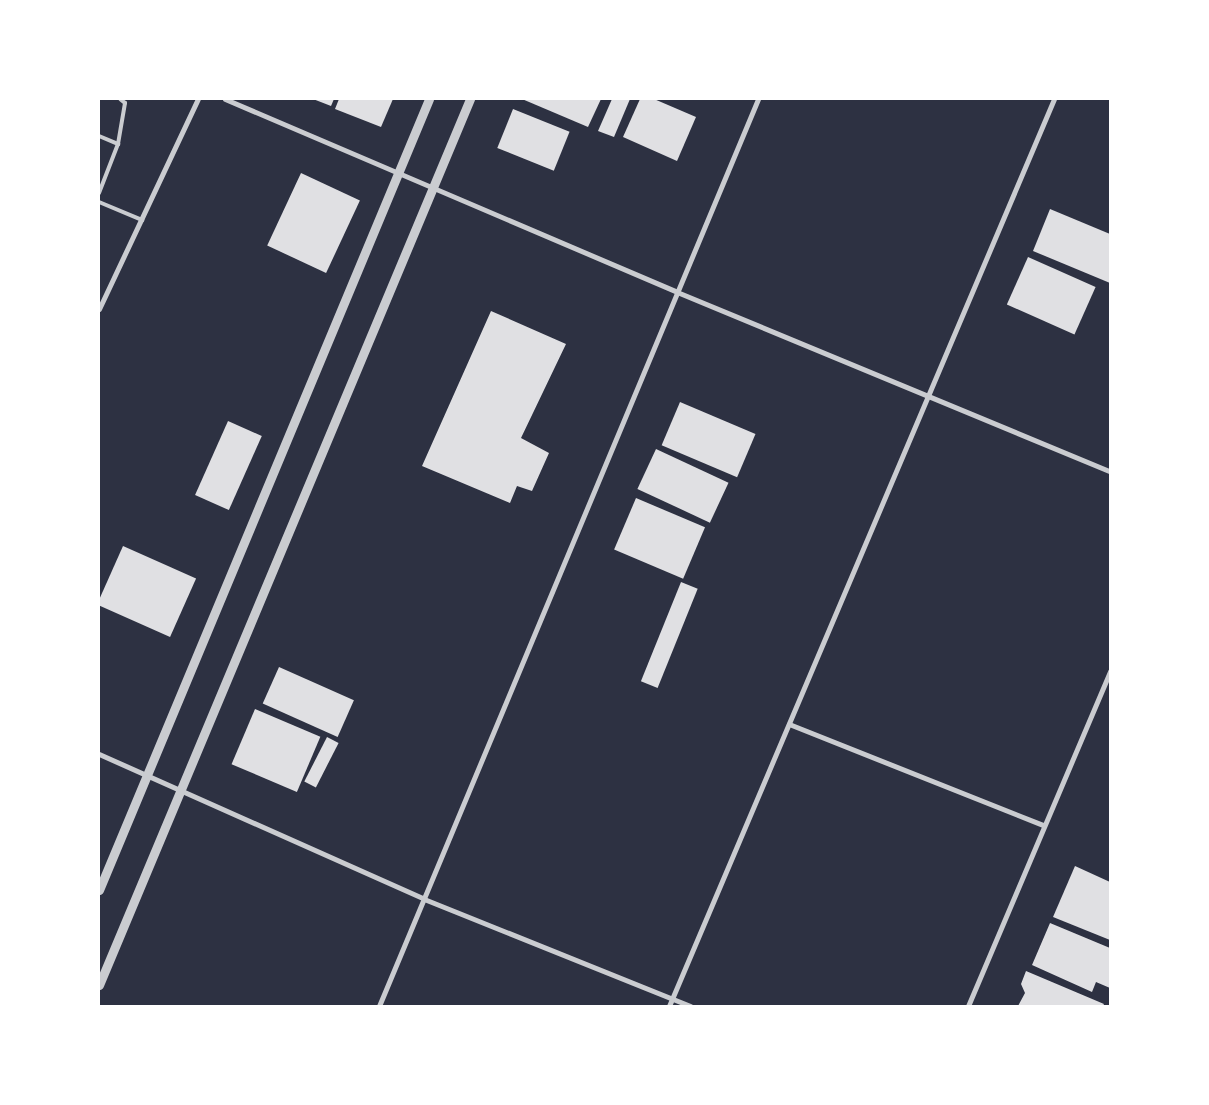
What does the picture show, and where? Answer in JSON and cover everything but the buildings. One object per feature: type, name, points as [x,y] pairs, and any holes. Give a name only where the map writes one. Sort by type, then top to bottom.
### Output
[{"type":"street","points":[[99,309],[198,99]]},
{"type":"street","points":[[225,99],[677,292],[928,394],[1110,471]]},
{"type":"street","points":[[99,890],[429,99]]},
{"type":"street","points":[[99,985],[178,792],[470,99]]},
{"type":"street","points":[[379,1006],[758,99]]},
{"type":"street","points":[[669,1006],[1054,99]]},
{"type":"street","points":[[968,1006],[1043,825],[1110,671]]},
{"type":"street","points":[[789,724],[1043,825]]},
{"type":"street","points":[[99,754],[178,792],[424,899],[690,1006]]},
{"type":"lane","points":[[99,193],[118,144],[125,103],[120,99]]},
{"type":"lane","points":[[99,136],[118,144]]},
{"type":"lane","points":[[99,202],[142,220]]}]
